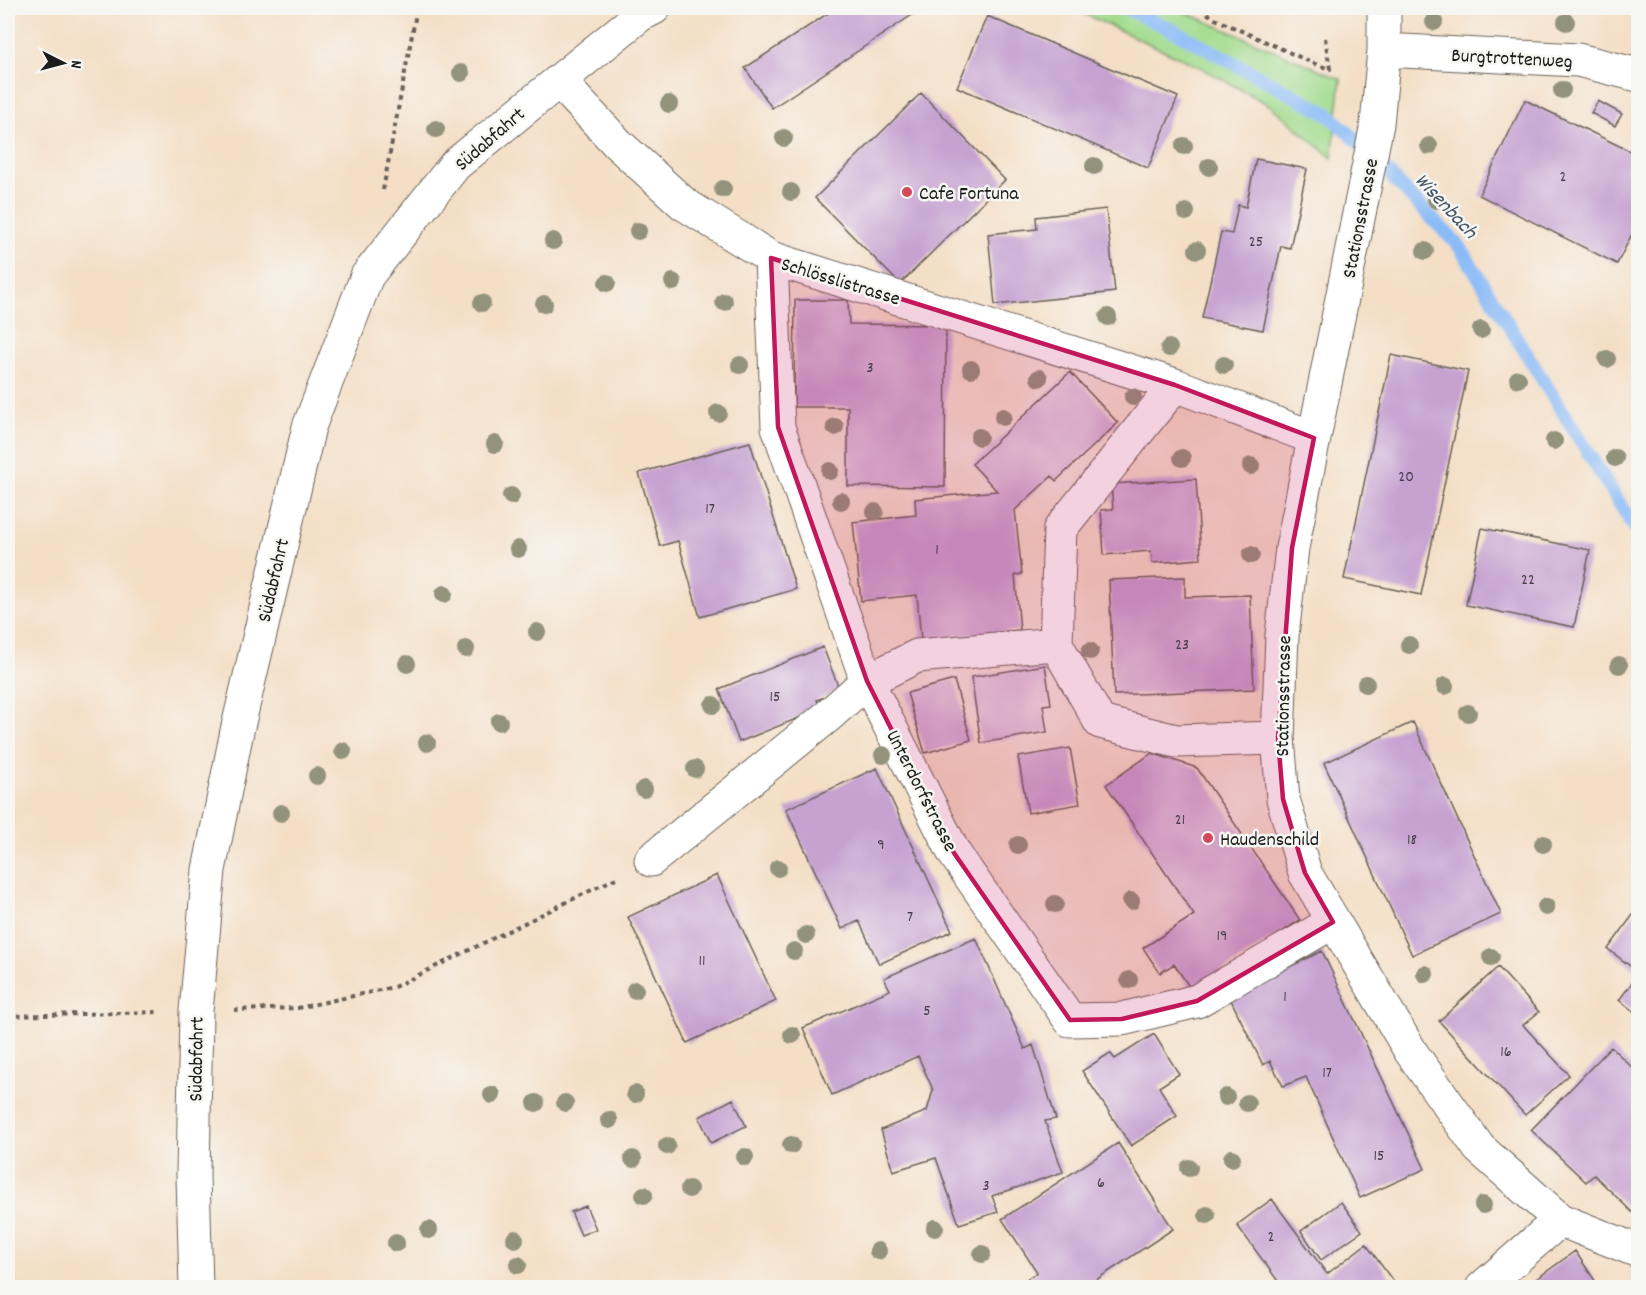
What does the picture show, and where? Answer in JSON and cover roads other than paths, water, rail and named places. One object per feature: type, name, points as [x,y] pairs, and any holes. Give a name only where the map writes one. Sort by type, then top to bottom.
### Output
[{"type":"street","name":"Südabfahrt","points":[[196,1287],[193,1175],[196,1011],[209,870],[239,719],[309,427],[367,276],[455,165],[640,15],[654,8]]},
{"type":"street","name":"Stationsstrasse","points":[[1384,8],[1384,50],[1377,124],[1292,548],[1282,635],[1278,738],[1283,800],[1305,873],[1411,1052],[1479,1148],[1560,1220],[1638,1251]]},
{"type":"street","name":"Burgtrottenweg","points":[[1384,50],[1578,60],[1637,72]]},
{"type":"street","name":"Schlösslistrasse","points":[[559,81],[618,144],[684,204],[771,258],[1175,385],[1314,438]]},
{"type":"street","name":"Unterdorfstrasse","points":[[771,258],[778,427],[867,681],[954,853],[1070,1020],[1122,1019],[1197,1001],[1333,922]]},
{"type":"street","points":[[1175,385],[1060,529],[1056,644],[1100,722],[1176,741],[1278,738]]},
{"type":"street","points":[[651,860],[828,716],[867,681],[917,656],[1056,644]]},
{"type":"street","points":[[1482,1287],[1560,1220]]},
{"type":"waterway","name":"Wisenbach","points":[[1125,8],[1171,29],[1328,114],[1358,142],[1460,247],[1638,533]]},
{"type":"place","name":"Cafe Fortuna","points":[[907,192]]},
{"type":"place","name":"Haudenschild","points":[[1208,838]]}]
